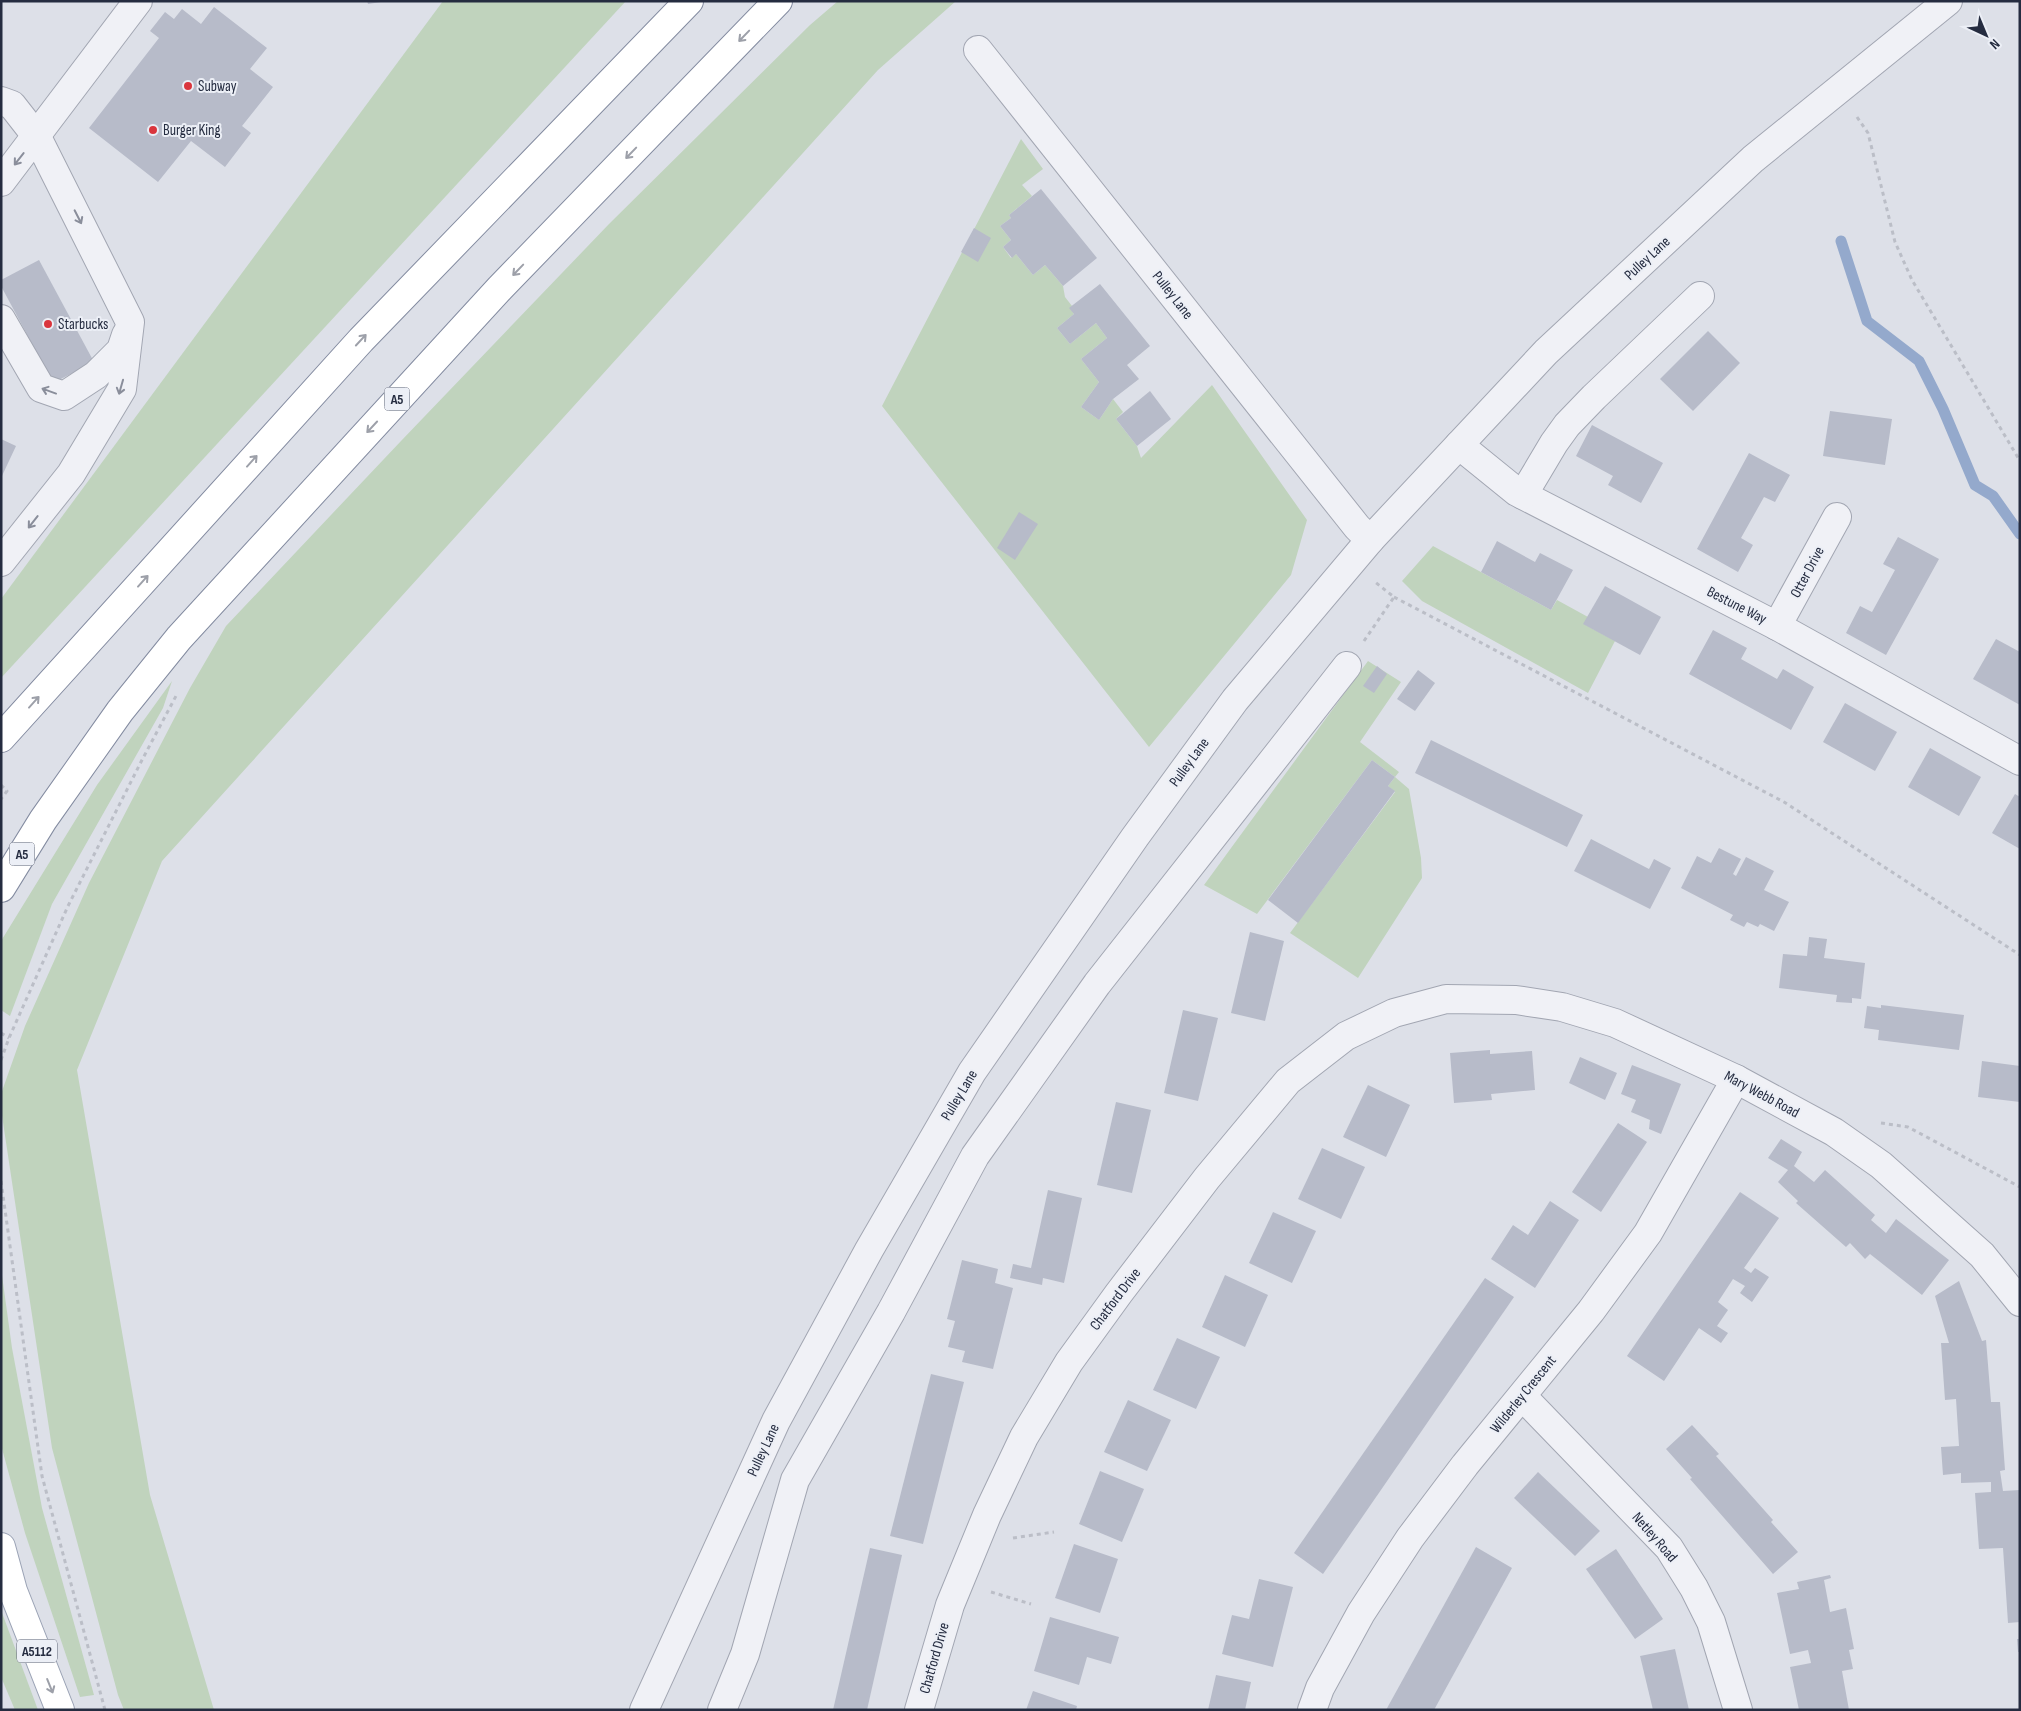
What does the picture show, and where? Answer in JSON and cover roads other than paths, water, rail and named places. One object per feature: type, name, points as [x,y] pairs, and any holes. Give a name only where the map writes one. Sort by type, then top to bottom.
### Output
[{"type":"main road","points":[[1,738],[361,340],[689,1]]},
{"type":"main road","name":"A5","points":[[1,888],[43,820],[120,711],[179,638],[500,288],[778,1]]},
{"type":"main road","name":"A5112","points":[[1,1547],[13,1592],[60,1710]]},
{"type":"street","points":[[1,182],[37,137],[138,1]]},
{"type":"street","name":"Pulley Lane","points":[[644,1710],[776,1421],[869,1250],[972,1072],[1135,837],[1235,700],[1370,540],[1546,352],[1739,172],[1948,1]]},
{"type":"street","name":"Pulley Lane","points":[[978,50],[1357,527],[1370,540]]},
{"type":"street","points":[[1,101],[12,105],[37,137],[130,322],[122,390],[70,474],[1,562]]},
{"type":"street","points":[[1523,495],[1567,425],[1700,296]]},
{"type":"street","points":[[1,319],[41,388],[64,396],[96,376],[121,350],[130,322]]},
{"type":"street","name":"Bestune Way","points":[[1459,445],[1517,492],[1777,626],[2020,761]]},
{"type":"street","name":"Otter Drive","points":[[1777,626],[1837,517]]},
{"type":"street","points":[[722,1710],[745,1654],[796,1480],[891,1312],[975,1156],[1097,984],[1347,666]]},
{"type":"street","name":"Mary Webb Road","points":[[1446,999],[1516,1000],[1562,1007],[1615,1023],[1736,1079],[1834,1132],[1881,1165],[1982,1255],[2020,1302]]},
{"type":"street","name":"Chatford Drive","points":[[919,1710],[950,1605],[987,1515],[1024,1437],[1069,1362],[1119,1293],[1207,1178],[1288,1081],[1346,1036],[1394,1013],[1446,999]]},
{"type":"street","name":"Wilderley Crescent","points":[[1312,1710],[1320,1688],[1361,1613],[1410,1538],[1465,1465],[1591,1311],[1648,1233],[1736,1079]]},
{"type":"street","name":"Netley Road","points":[[1522,1396],[1669,1548],[1694,1588],[1711,1622],[1738,1710]]},
{"type":"waterway","points":[[1841,241],[1867,321],[1919,361],[1943,409],[1975,485],[1993,496],[2020,534]]},
{"type":"place","name":"Subway","points":[[188,86]]},
{"type":"place","name":"Burger King","points":[[153,130]]},
{"type":"place","name":"Starbucks","points":[[48,324]]}]
